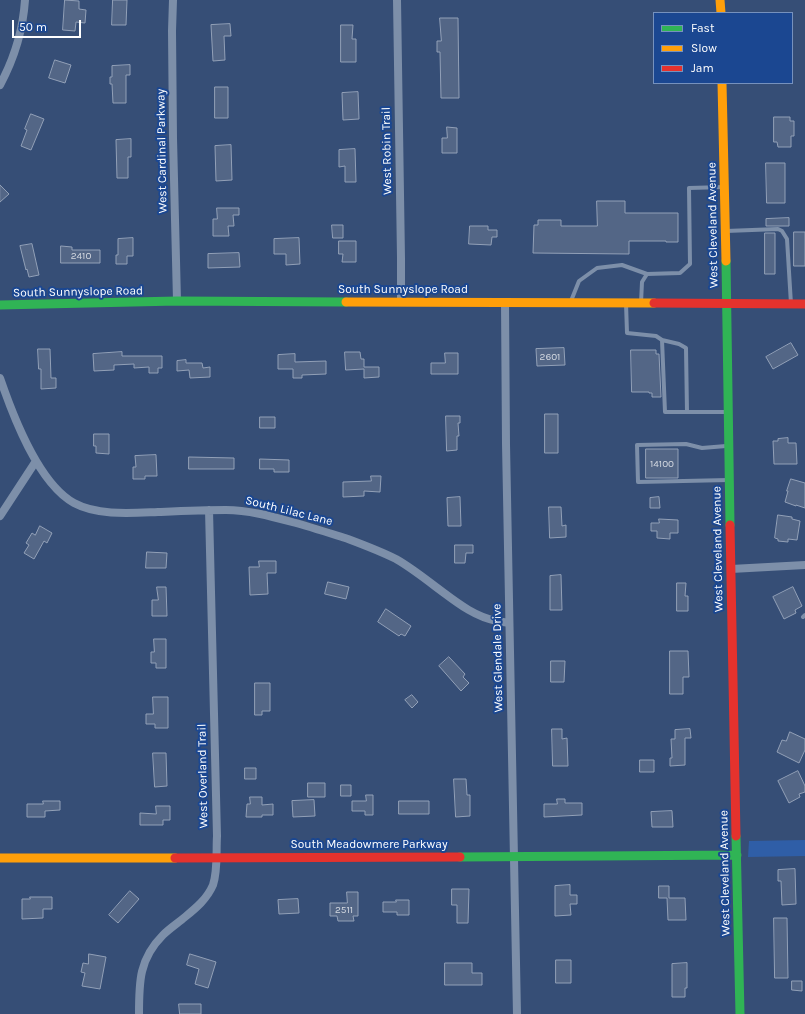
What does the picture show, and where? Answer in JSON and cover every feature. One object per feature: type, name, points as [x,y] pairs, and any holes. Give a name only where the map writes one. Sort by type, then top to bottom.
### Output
[{"type":"street","points":[[0,85],[6,75],[16,49],[22,26],[25,0]]},
{"type":"street","name":"West Cardinal Parkway","points":[[173,0],[173,138],[176,302]]},
{"type":"street","name":"West Robin Trail","points":[[397,0],[401,302]]},
{"type":"street","points":[[720,0],[721,12]]},
{"type":"street","name":"West Cleveland Avenue","points":[[722,84],[740,1014]]},
{"type":"street","name":"South Sunnyslope Road","points":[[0,305],[176,302],[805,304]]},
{"type":"street","name":"West Glendale Drive","points":[[505,302],[509,622],[517,1014]]},
{"type":"street","name":"South Lilac Lane","points":[[0,378],[15,419],[36,461],[47,478],[61,494],[75,503],[94,510],[119,513],[236,510],[266,515],[325,532],[380,551],[410,568],[465,608],[487,618],[509,622]]},
{"type":"street","points":[[0,516],[36,461]]},
{"type":"street","name":"West Overland Trail","points":[[139,1014],[139,982],[141,973],[155,944],[164,934],[202,901],[208,894],[215,879],[217,836],[209,510]]},
{"type":"street","points":[[731,570],[805,565]]},
{"type":"street","name":"South Meadowmere Parkway","points":[[0,858],[737,855]]},
{"type":"lane","points":[[570,303],[579,281],[597,268],[622,265],[647,274],[680,273],[690,264],[690,188],[724,187]]},
{"type":"lane","points":[[726,231],[782,230],[787,239],[791,304]]},
{"type":"lane","points":[[641,303],[642,282],[647,274]]},
{"type":"lane","points":[[626,303],[627,333],[656,336],[662,340],[679,344],[686,348],[687,412]]},
{"type":"lane","points":[[662,340],[665,412],[728,412]]},
{"type":"lane","points":[[728,446],[702,448],[686,444],[637,445],[638,482],[729,480]]},
{"type":"shaded area","points":[[805,840],[805,856],[748,857],[749,841]]},
{"type":"building","points":[[65,0],[79,1],[79,9],[86,10],[85,23],[76,22],[75,31],[63,30]]},
{"type":"building","points":[[113,0],[127,0],[126,25],[112,25]]},
{"type":"building","points":[[440,18],[458,18],[459,98],[441,98],[440,52],[437,52],[437,41],[441,41]]},
{"type":"building","points":[[230,24],[231,36],[224,36],[225,60],[213,61],[211,25]]},
{"type":"building","points":[[341,25],[353,25],[352,39],[356,39],[356,62],[341,62]]},
{"type":"building","points":[[55,60],[71,65],[65,83],[49,78]]},
{"type":"building","points":[[130,65],[130,75],[126,75],[126,103],[113,103],[112,84],[110,84],[110,77],[112,77],[112,66]]},
{"type":"building","points":[[215,87],[228,87],[228,118],[215,118]]},
{"type":"building","points":[[358,92],[359,119],[343,120],[342,93]]},
{"type":"building","points":[[31,114],[44,119],[31,150],[21,146],[27,130],[25,129]]},
{"type":"building","points":[[774,117],[790,117],[790,121],[794,121],[794,136],[791,136],[791,147],[778,147],[777,142],[774,142]]},
{"type":"building","points":[[447,127],[457,128],[457,153],[442,153],[442,138],[447,138]]},
{"type":"building","points":[[131,139],[131,157],[128,157],[128,178],[117,178],[116,140]]},
{"type":"building","points":[[231,145],[232,180],[216,181],[215,146]]},
{"type":"building","points":[[355,149],[356,182],[345,182],[345,166],[339,167],[339,150]]},
{"type":"building","points":[[766,163],[785,163],[785,203],[767,203]]},
{"type":"building","points":[[0,185],[9,194],[0,202]]},
{"type":"building","points":[[597,201],[625,201],[625,213],[678,213],[678,242],[629,241],[629,254],[533,253],[534,225],[538,225],[538,220],[561,220],[561,226],[597,226]]},
{"type":"building","points":[[217,208],[239,208],[239,215],[233,215],[234,226],[228,226],[229,236],[213,236],[213,219],[217,219]]},
{"type":"building","points":[[789,218],[789,226],[766,226],[766,219]]},
{"type":"building","points":[[332,225],[343,225],[343,238],[333,238]]},
{"type":"building","points":[[470,226],[488,226],[488,230],[497,230],[497,237],[492,237],[491,245],[469,244]]},
{"type":"building","points":[[794,232],[805,232],[805,266],[794,266]]},
{"type":"building","points":[[765,233],[775,233],[775,274],[765,274]]},
{"type":"building","points":[[133,238],[133,256],[127,256],[127,264],[116,264],[116,255],[118,255],[118,239]]},
{"type":"building","points":[[299,238],[300,264],[286,265],[286,254],[274,254],[274,239]]},
{"type":"building","points":[[339,241],[356,241],[356,262],[342,262],[343,254],[339,254]]},
{"type":"building","points":[[32,244],[39,275],[29,277],[20,246]]},
{"type":"building","points":[[61,246],[72,247],[72,250],[100,250],[100,263],[61,263]]},
{"type":"building","points":[[239,253],[240,267],[208,268],[208,254]]},
{"type":"building","points":[[791,343],[798,355],[773,369],[766,357]]},
{"type":"building","points":[[564,348],[565,365],[537,366],[536,349]]},
{"type":"building","points":[[38,349],[50,349],[51,378],[56,378],[56,388],[41,389],[41,369],[39,369]]},
{"type":"building","points":[[631,350],[656,350],[656,354],[659,354],[661,397],[652,397],[652,393],[649,392],[632,392]]},
{"type":"building","points":[[122,352],[122,356],[162,356],[162,368],[158,368],[158,373],[149,373],[149,367],[134,368],[134,364],[114,365],[114,370],[94,371],[93,354]]},
{"type":"building","points":[[345,352],[360,352],[361,359],[364,359],[364,367],[379,367],[379,377],[364,378],[364,369],[346,370]]},
{"type":"building","points":[[445,353],[458,353],[458,374],[431,374],[431,363],[445,363]]},
{"type":"building","points":[[295,354],[295,362],[326,361],[326,374],[302,375],[302,378],[293,378],[293,369],[278,369],[278,355]]},
{"type":"building","points":[[186,360],[186,363],[202,363],[203,368],[210,367],[210,377],[190,378],[189,370],[177,371],[177,361]]},
{"type":"building","points":[[545,414],[558,414],[558,453],[545,453]]},
{"type":"building","points":[[446,416],[460,416],[460,423],[458,423],[459,436],[457,436],[457,450],[447,451]]},
{"type":"building","points":[[260,417],[275,417],[275,428],[260,428]]},
{"type":"building","points":[[94,434],[109,434],[109,454],[96,453],[96,446],[94,446]]},
{"type":"building","points":[[788,438],[788,443],[796,443],[797,464],[774,464],[773,441]]},
{"type":"building","points":[[646,449],[678,449],[678,478],[646,478]]},
{"type":"building","points":[[156,455],[157,476],[145,476],[145,479],[133,479],[133,467],[136,467],[135,456]]},
{"type":"building","points":[[189,457],[234,458],[234,469],[189,469]]},
{"type":"building","points":[[260,459],[289,460],[289,472],[274,472],[274,469],[260,469]]},
{"type":"building","points":[[371,476],[381,476],[380,492],[364,491],[364,496],[343,497],[343,482],[371,481]]},
{"type":"building","points":[[791,479],[805,483],[805,508],[785,502]]},
{"type":"building","points":[[460,497],[461,526],[448,526],[447,498]]},
{"type":"building","points":[[659,497],[660,508],[650,508],[650,498]]},
{"type":"building","points":[[549,507],[561,507],[562,526],[566,525],[566,537],[550,538]]},
{"type":"building","points":[[778,515],[792,517],[792,519],[800,521],[797,540],[788,539],[788,542],[778,541],[778,539],[775,538]]},
{"type":"building","points":[[659,519],[678,520],[678,533],[670,533],[670,539],[657,538],[657,531],[651,531],[651,523],[659,523]]},
{"type":"building","points":[[40,526],[52,533],[47,543],[44,541],[34,559],[24,553],[29,545],[26,543],[32,533],[35,535]]},
{"type":"building","points":[[455,545],[473,545],[473,553],[466,553],[465,563],[455,563]]},
{"type":"building","points":[[147,552],[167,553],[166,568],[146,568]]},
{"type":"building","points":[[259,561],[276,561],[276,573],[267,573],[268,594],[250,595],[249,567],[259,567]]},
{"type":"building","points":[[561,575],[562,610],[550,610],[550,576]]},
{"type":"building","points":[[328,582],[349,587],[346,599],[325,594]]},
{"type":"building","points":[[677,583],[686,583],[685,596],[688,596],[688,611],[677,611]]},
{"type":"building","points":[[157,587],[166,587],[167,616],[152,616],[152,600],[158,600]]},
{"type":"building","points":[[793,587],[802,606],[795,610],[796,613],[784,619],[773,597]]},
{"type":"building","points":[[386,609],[411,626],[405,636],[401,634],[399,636],[378,622]]},
{"type":"building","points":[[154,639],[166,639],[166,668],[156,668],[156,663],[151,663],[151,652],[154,652]]},
{"type":"building","points":[[670,651],[688,651],[689,677],[683,677],[683,694],[670,694]]},
{"type":"building","points":[[449,657],[465,674],[463,677],[469,683],[461,691],[439,666]]},
{"type":"building","points":[[551,661],[565,661],[564,682],[551,682]]},
{"type":"building","points":[[255,683],[270,683],[270,711],[262,711],[262,715],[255,715]]},
{"type":"building","points":[[412,695],[418,702],[412,708],[405,700]]},
{"type":"building","points":[[153,697],[168,697],[168,728],[155,728],[155,724],[146,724],[146,714],[153,714]]},
{"type":"building","points":[[552,729],[562,729],[562,739],[567,738],[568,766],[553,766]]},
{"type":"building","points":[[690,729],[691,738],[685,738],[685,765],[670,766],[670,758],[672,758],[671,739],[675,739],[675,730]]},
{"type":"building","points":[[790,732],[805,739],[805,750],[799,763],[777,752],[782,740],[786,741]]},
{"type":"building","points":[[153,753],[166,753],[167,786],[155,787]]},
{"type":"building","points":[[640,760],[654,760],[654,772],[640,772]]},
{"type":"building","points":[[245,768],[256,768],[256,779],[245,779]]},
{"type":"building","points":[[798,771],[805,786],[805,792],[799,794],[800,797],[789,803],[778,781]]},
{"type":"building","points":[[454,779],[466,779],[467,795],[470,795],[470,816],[456,817]]},
{"type":"building","points":[[308,783],[325,783],[325,797],[308,797]]},
{"type":"building","points":[[341,785],[351,785],[351,796],[341,796]]},
{"type":"building","points":[[366,795],[373,795],[373,815],[365,815],[365,811],[352,811],[352,801],[366,801]]},
{"type":"building","points":[[250,797],[262,797],[262,805],[273,804],[273,815],[246,817],[247,804],[250,804]]},
{"type":"building","points":[[557,799],[565,799],[565,803],[582,803],[582,815],[544,817],[544,804],[557,804]]},
{"type":"building","points":[[314,800],[315,816],[293,817],[292,801]]},
{"type":"building","points":[[43,801],[60,801],[60,810],[45,811],[45,817],[27,817],[27,804],[43,804]]},
{"type":"building","points":[[399,801],[429,801],[429,814],[399,814]]},
{"type":"building","points":[[156,806],[170,806],[170,820],[163,820],[163,825],[140,825],[140,813],[156,814]]},
{"type":"building","points":[[672,811],[673,827],[652,827],[651,812]]},
{"type":"building","points":[[795,869],[796,904],[782,905],[781,881],[778,881],[778,870]]},
{"type":"building","points":[[570,885],[570,895],[577,895],[577,904],[570,904],[571,915],[555,916],[555,886]]},
{"type":"building","points":[[659,886],[669,886],[669,898],[685,898],[686,920],[668,920],[667,898],[659,898]]},
{"type":"building","points":[[452,889],[469,889],[468,923],[457,923],[457,905],[452,905]]},
{"type":"building","points":[[130,891],[139,899],[118,923],[109,915]]},
{"type":"building","points":[[347,892],[358,892],[358,916],[353,916],[354,921],[338,921],[337,916],[330,916],[330,903],[347,903]]},
{"type":"building","points":[[30,897],[52,897],[52,909],[43,909],[43,918],[22,919],[22,899],[30,899]]},
{"type":"building","points":[[298,899],[299,913],[279,914],[278,900]]},
{"type":"building","points":[[396,900],[409,900],[409,915],[397,915],[397,912],[383,912],[383,902],[396,902]]},
{"type":"building","points":[[774,918],[787,918],[788,978],[775,978]]},
{"type":"building","points":[[89,954],[106,957],[100,989],[82,986],[85,973],[81,972],[83,963],[88,964]]},
{"type":"building","points":[[190,954],[216,962],[208,988],[195,984],[199,969],[187,965]]},
{"type":"building","points":[[556,960],[571,960],[571,983],[556,983]]},
{"type":"building","points":[[445,963],[472,963],[472,973],[482,973],[482,985],[445,985]]},
{"type":"building","points":[[687,963],[687,988],[685,988],[685,997],[672,997],[672,964]]},
{"type":"building","points":[[792,981],[802,981],[802,991],[792,990]]},
{"type":"building","points":[[179,1004],[201,1004],[201,1014],[180,1014]]},
{"type":"traffic: fast","points":[[726,261],[730,525]]},
{"type":"traffic: fast","points":[[0,305],[177,301],[346,302]]},
{"type":"traffic: fast","points":[[736,836],[740,1014]]},
{"type":"traffic: fast","points":[[460,857],[737,855]]},
{"type":"traffic: slow","points":[[720,0],[721,12]]},
{"type":"traffic: slow","points":[[722,84],[726,261]]},
{"type":"traffic: slow","points":[[346,302],[654,303]]},
{"type":"traffic: slow","points":[[0,858],[175,858]]},
{"type":"traffic: jam","points":[[654,303],[805,304]]},
{"type":"traffic: jam","points":[[730,525],[736,836]]},
{"type":"traffic: jam","points":[[175,858],[460,857]]}]
